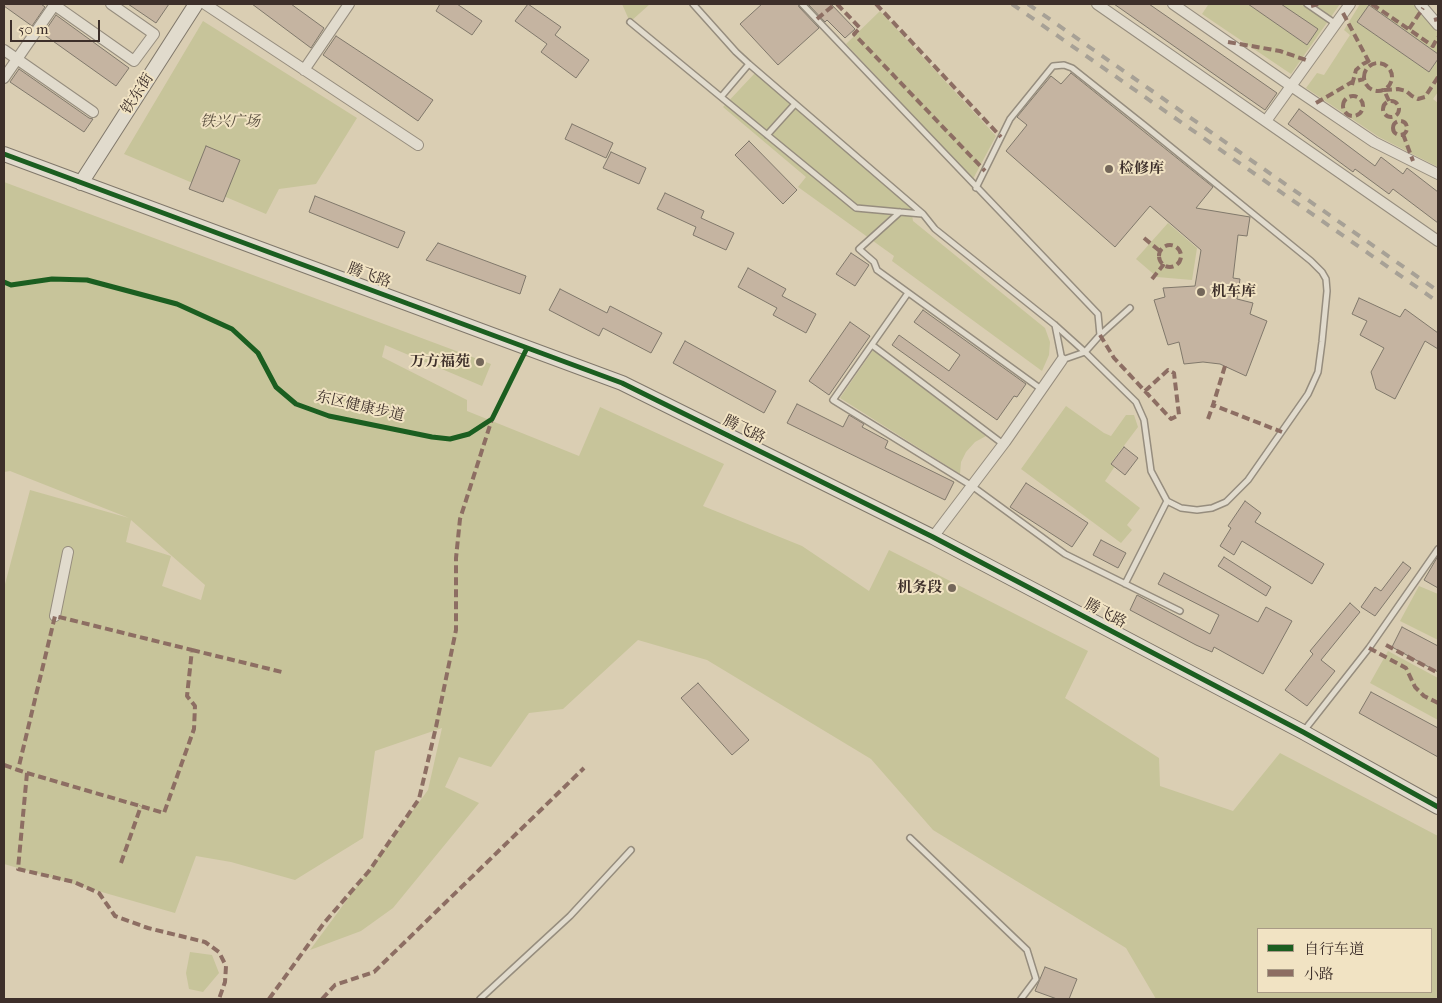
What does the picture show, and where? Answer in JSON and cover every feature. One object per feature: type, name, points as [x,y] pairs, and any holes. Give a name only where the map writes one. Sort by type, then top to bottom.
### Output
[{"type":"street","points":[[4,78],[54,4],[134,62],[154,34],[111,4]]},
{"type":"street","name":"铁东街","points":[[81,184],[196,4]]},
{"type":"street","points":[[204,4],[418,145]]},
{"type":"street","points":[[304,70],[349,4]]},
{"type":"street","points":[[1097,4],[1438,241]]},
{"type":"street","points":[[1173,4],[1374,142],[1438,174]]},
{"type":"street","points":[[1266,121],[1350,4]]},
{"type":"street","points":[[1420,4],[1438,25]]},
{"type":"street","points":[[4,50],[92,112]]},
{"type":"street","name":"腾飞路","points":[[4,154],[622,383],[933,537],[1303,732],[1438,807]]},
{"type":"street","points":[[933,537],[1003,445],[1062,360]]},
{"type":"street","points":[[54,616],[68,552]]},
{"type":"lane","points":[[693,4],[749,64],[923,214],[935,229],[1055,325],[1136,402],[1144,420],[1151,471],[1167,501],[1181,508],[1197,510],[1212,508],[1226,502],[1248,480],[1308,394],[1318,372],[1327,291],[1326,279],[1322,272],[1312,261],[1145,126],[1072,68],[1064,65],[1053,66],[1010,119],[976,188]]},
{"type":"lane","points":[[802,4],[1098,314],[1100,335]]},
{"type":"lane","points":[[1307,4],[1336,24]]},
{"type":"lane","points":[[630,22],[856,208],[923,214]]},
{"type":"lane","points":[[720,97],[749,64]]},
{"type":"lane","points":[[766,135],[795,104]]},
{"type":"lane","points":[[900,212],[859,249],[874,262],[877,270],[1041,390]]},
{"type":"lane","points":[[908,293],[832,400],[972,486],[1065,554],[1180,611]]},
{"type":"lane","points":[[1055,325],[1062,360],[1085,352],[1100,335],[1130,308]]},
{"type":"lane","points":[[872,345],[1003,445]]},
{"type":"lane","points":[[1125,584],[1167,501]]},
{"type":"lane","points":[[1303,732],[1369,648],[1438,548]]},
{"type":"lane","points":[[910,838],[1027,950],[1036,979],[1022,999]]},
{"type":"lane","points":[[480,999],[570,916],[631,850]]},
{"type":"green space","points":[[622,4],[650,4],[630,22]]},
{"type":"green space","points":[[1206,4],[1248,4],[1307,45],[1317,29],[1281,4],[1340,4],[1291,74],[1202,14],[1208,5]]},
{"type":"green space","points":[[1360,4],[1414,4],[1438,33],[1438,54],[1369,6],[1357,22],[1429,72],[1438,59],[1438,92],[1433,99],[1438,103],[1438,167],[1379,137],[1306,88],[1317,73],[1324,75],[1350,35],[1344,30]]},
{"type":"green space","points":[[880,11],[996,136],[973,179],[846,44]]},
{"type":"green space","name":"铁兴广场","points":[[203,21],[357,118],[316,184],[279,189],[266,214],[124,154]]},
{"type":"green space","points":[[755,73],[911,208],[913,221],[1045,328],[1050,342],[1049,355],[1042,371],[892,261],[894,256],[798,187],[806,177],[723,107]]},
{"type":"green space","points":[[4,182],[491,364],[482,386],[385,345],[382,357],[467,400],[467,411],[579,456],[600,407],[724,464],[703,506],[802,546],[869,591],[889,550],[1088,651],[1065,698],[1159,758],[1160,786],[1233,811],[1280,753],[1438,836],[1438,999],[1156,999],[1126,948],[933,830],[871,759],[707,660],[638,640],[563,709],[529,713],[491,767],[459,757],[445,787],[479,803],[393,908],[361,931],[310,950],[428,790],[442,728],[375,751],[363,838],[295,880],[231,862],[196,856],[175,913],[4,864],[4,588],[30,490],[129,518],[10,471],[4,472]],"holes":[[[131,520],[205,585],[201,600],[162,586],[171,556],[126,542]]]},
{"type":"green space","points":[[1168,223],[1197,248],[1192,280],[1157,277],[1136,259]]},
{"type":"green space","points":[[873,350],[986,436],[975,442],[966,452],[961,462],[960,474],[840,398]]},
{"type":"green space","points":[[1066,406],[1111,436],[1126,415],[1134,415],[1138,427],[1111,463],[1115,466],[1105,481],[1140,508],[1127,525],[1132,530],[1121,543],[1021,469]]},
{"type":"green space","points":[[1419,586],[1438,594],[1438,640],[1400,621]]},
{"type":"green space","points":[[1388,651],[1438,678],[1438,720],[1370,683]]},
{"type":"green space","points":[[190,952],[212,955],[219,973],[203,992],[189,989],[186,973]]},
{"type":"building","points":[[4,4],[41,4],[45,7],[32,26],[4,6]]},
{"type":"building","points":[[128,4],[169,4],[156,23]]},
{"type":"building","points":[[252,4],[291,4],[324,28],[311,48]]},
{"type":"building","points":[[440,4],[457,4],[482,21],[472,35],[436,11]]},
{"type":"building","points":[[528,4],[561,27],[555,35],[589,60],[576,78],[541,52],[547,44],[515,21]]},
{"type":"building","points":[[762,4],[798,4],[819,28],[778,65],[740,24]]},
{"type":"building","points":[[808,4],[831,4],[855,29],[845,38],[827,20],[825,22]]},
{"type":"building","points":[[1114,4],[1149,4],[1277,93],[1265,110]]},
{"type":"building","points":[[1248,4],[1281,4],[1318,29],[1307,45]]},
{"type":"building","points":[[1369,5],[1438,54],[1438,59],[1429,72],[1357,22]]},
{"type":"building","points":[[56,15],[129,68],[116,86],[43,34]]},
{"type":"building","points":[[336,36],[433,100],[418,121],[323,55]]},
{"type":"building","points":[[19,69],[93,119],[84,132],[10,82]]},
{"type":"building","name":"检修库","points":[[1071,73],[1213,187],[1196,208],[1250,217],[1247,236],[1238,235],[1233,278],[1240,279],[1237,299],[1253,303],[1250,314],[1267,321],[1246,376],[1220,364],[1203,362],[1184,364],[1179,342],[1168,345],[1154,300],[1165,297],[1163,288],[1195,286],[1201,250],[1150,206],[1115,247],[1006,151],[1027,125],[1017,117],[1051,76],[1061,84]]},
{"type":"building","points":[[1299,109],[1375,166],[1381,157],[1403,174],[1407,168],[1438,192],[1438,223],[1393,189],[1389,194],[1355,169],[1353,172],[1288,124]]},
{"type":"building","points":[[572,124],[613,143],[606,158],[565,139]]},
{"type":"building","points":[[749,141],[797,190],[783,204],[735,155]]},
{"type":"building","points":[[206,146],[240,160],[223,202],[189,189]]},
{"type":"building","points":[[611,152],[646,168],[639,184],[603,168]]},
{"type":"building","points":[[665,193],[704,211],[701,218],[734,233],[726,250],[693,235],[696,227],[657,209]]},
{"type":"building","points":[[315,196],[405,232],[398,248],[309,212]]},
{"type":"building","points":[[438,243],[526,276],[520,294],[426,260]]},
{"type":"building","points":[[851,253],[869,265],[855,286],[836,274]]},
{"type":"building","points":[[748,268],[786,289],[782,296],[816,314],[806,333],[773,315],[777,308],[738,287]]},
{"type":"building","points":[[560,289],[607,313],[610,306],[662,333],[651,353],[603,328],[599,336],[549,310]]},
{"type":"building","points":[[1359,298],[1400,317],[1405,309],[1438,333],[1438,349],[1425,341],[1395,399],[1376,389],[1371,372],[1384,348],[1360,335],[1367,321],[1352,314]]},
{"type":"building","points":[[923,310],[1026,384],[1017,397],[1014,396],[997,420],[892,345],[899,335],[949,371],[960,355],[914,322]]},
{"type":"building","points":[[850,322],[870,336],[829,395],[809,381]]},
{"type":"building","points":[[685,341],[776,391],[764,413],[673,363]]},
{"type":"building","points":[[797,404],[843,427],[849,415],[864,424],[862,427],[888,441],[885,448],[954,482],[945,500],[787,423]]},
{"type":"building","points":[[1124,447],[1138,458],[1125,475],[1111,464]]},
{"type":"building","points":[[1026,483],[1088,523],[1072,547],[1010,507]]},
{"type":"building","points":[[1245,501],[1261,513],[1255,522],[1324,564],[1312,584],[1242,541],[1234,555],[1220,546],[1231,528],[1228,526]]},
{"type":"building","points":[[1101,540],[1126,553],[1118,568],[1093,555]]},
{"type":"building","points":[[1438,556],[1438,588],[1424,580]]},
{"type":"building","points":[[1224,557],[1271,587],[1266,596],[1218,566]]},
{"type":"building","points":[[1403,562],[1411,568],[1375,616],[1361,607],[1375,587],[1381,591]]},
{"type":"building","points":[[1164,573],[1258,622],[1266,607],[1292,621],[1263,674],[1214,647],[1212,652],[1196,645],[1130,610],[1137,595],[1210,634],[1219,615],[1158,584]]},
{"type":"building","points":[[1350,603],[1360,612],[1321,660],[1335,671],[1307,706],[1285,690],[1313,654],[1310,651]]},
{"type":"building","points":[[1402,627],[1438,646],[1438,672],[1392,647]]},
{"type":"building","points":[[698,683],[749,740],[732,755],[681,698]]},
{"type":"building","points":[[1371,692],[1438,728],[1438,757],[1359,713]]},
{"type":"building","points":[[1045,967],[1077,979],[1069,999],[1057,999],[1035,991]]},
{"type":"railway","points":[[1012,4],[1438,302]]},
{"type":"railway","points":[[1028,4],[1438,291]]},
{"type":"marked path","points":[[817,19],[835,4]]},
{"type":"marked path","points":[[837,4],[860,28],[854,34],[985,171]]},
{"type":"marked path","points":[[876,4],[1001,137]]},
{"type":"marked path","points":[[1311,6],[1318,4]]},
{"type":"marked path","points":[[1372,4],[1433,46],[1438,37]]},
{"type":"marked path","points":[[1409,29],[1423,8]]},
{"type":"marked path","points":[[1343,13],[1370,64]]},
{"type":"marked path","points":[[1434,20],[1438,19]]},
{"type":"marked path","points":[[1228,42],[1280,51],[1309,61]]},
{"type":"marked path","points":[[1352,85],[1356,70],[1369,61]]},
{"type":"marked path","points":[[1378,63],[1388,67],[1392,77],[1388,87],[1378,91],[1368,87],[1364,77],[1368,67],[1378,63]]},
{"type":"marked path","points":[[1389,101],[1384,90],[1398,89],[1406,91],[1418,99],[1425,97],[1438,77]]},
{"type":"marked path","points":[[1316,103],[1352,82],[1364,79]]},
{"type":"marked path","points":[[1349,96],[1357,96],[1363,102],[1363,106],[1363,110],[1357,116],[1349,116],[1343,110],[1343,102],[1349,96]]},
{"type":"marked path","points":[[1391,101],[1399,109],[1391,117],[1383,109],[1391,101]]},
{"type":"marked path","points":[[1400,121],[1405,123],[1407,128],[1405,133],[1400,135],[1395,133],[1393,128],[1395,123],[1400,121]]},
{"type":"marked path","points":[[1403,134],[1413,161]]},
{"type":"marked path","points":[[1144,238],[1161,252]]},
{"type":"marked path","points":[[1170,245],[1180,252],[1181,256],[1174,266],[1170,267],[1160,260],[1159,256],[1166,246],[1170,245]]},
{"type":"marked path","points":[[1152,279],[1164,264]]},
{"type":"marked path","points":[[1100,335],[1114,358],[1171,419],[1179,415],[1174,373],[1168,370],[1145,391]]},
{"type":"marked path","points":[[1225,366],[1213,405],[1282,432]]},
{"type":"marked path","points":[[1208,419],[1213,405]]},
{"type":"marked path","points":[[269,999],[324,923],[369,871],[419,799],[456,630],[456,558],[460,519],[492,419]]},
{"type":"marked path","points":[[4,765],[18,770],[27,773],[164,813],[194,729],[195,706],[187,696],[192,650],[55,616],[18,770]]},
{"type":"marked path","points":[[1386,645],[1438,673]]},
{"type":"marked path","points":[[1369,648],[1406,668],[1415,687],[1424,696],[1438,703]]},
{"type":"marked path","points":[[192,650],[282,672]]},
{"type":"marked path","points":[[322,999],[335,985],[374,972],[584,768]]},
{"type":"marked path","points":[[27,773],[18,869],[74,882],[99,893],[115,916],[148,928],[205,942],[219,952],[226,966],[225,982],[219,999]]},
{"type":"marked path","points":[[121,863],[141,806]]},
{"type":"cycle path","points":[[4,154],[622,383],[933,537],[1303,732],[1438,807]]},
{"type":"cycle path","name":"东区健康步道","points":[[4,282],[11,285],[52,279],[87,280],[177,304],[232,329],[258,353],[276,387],[296,404],[329,416],[432,437],[450,439],[469,434],[492,419],[527,348]]},
{"type":"place","name":"检修库","points":[[1109,169]]},
{"type":"place","name":"机车库","points":[[1201,292]]},
{"type":"place","name":"万方福苑","points":[[480,362]]},
{"type":"place","name":"机务段","points":[[952,588]]}]
